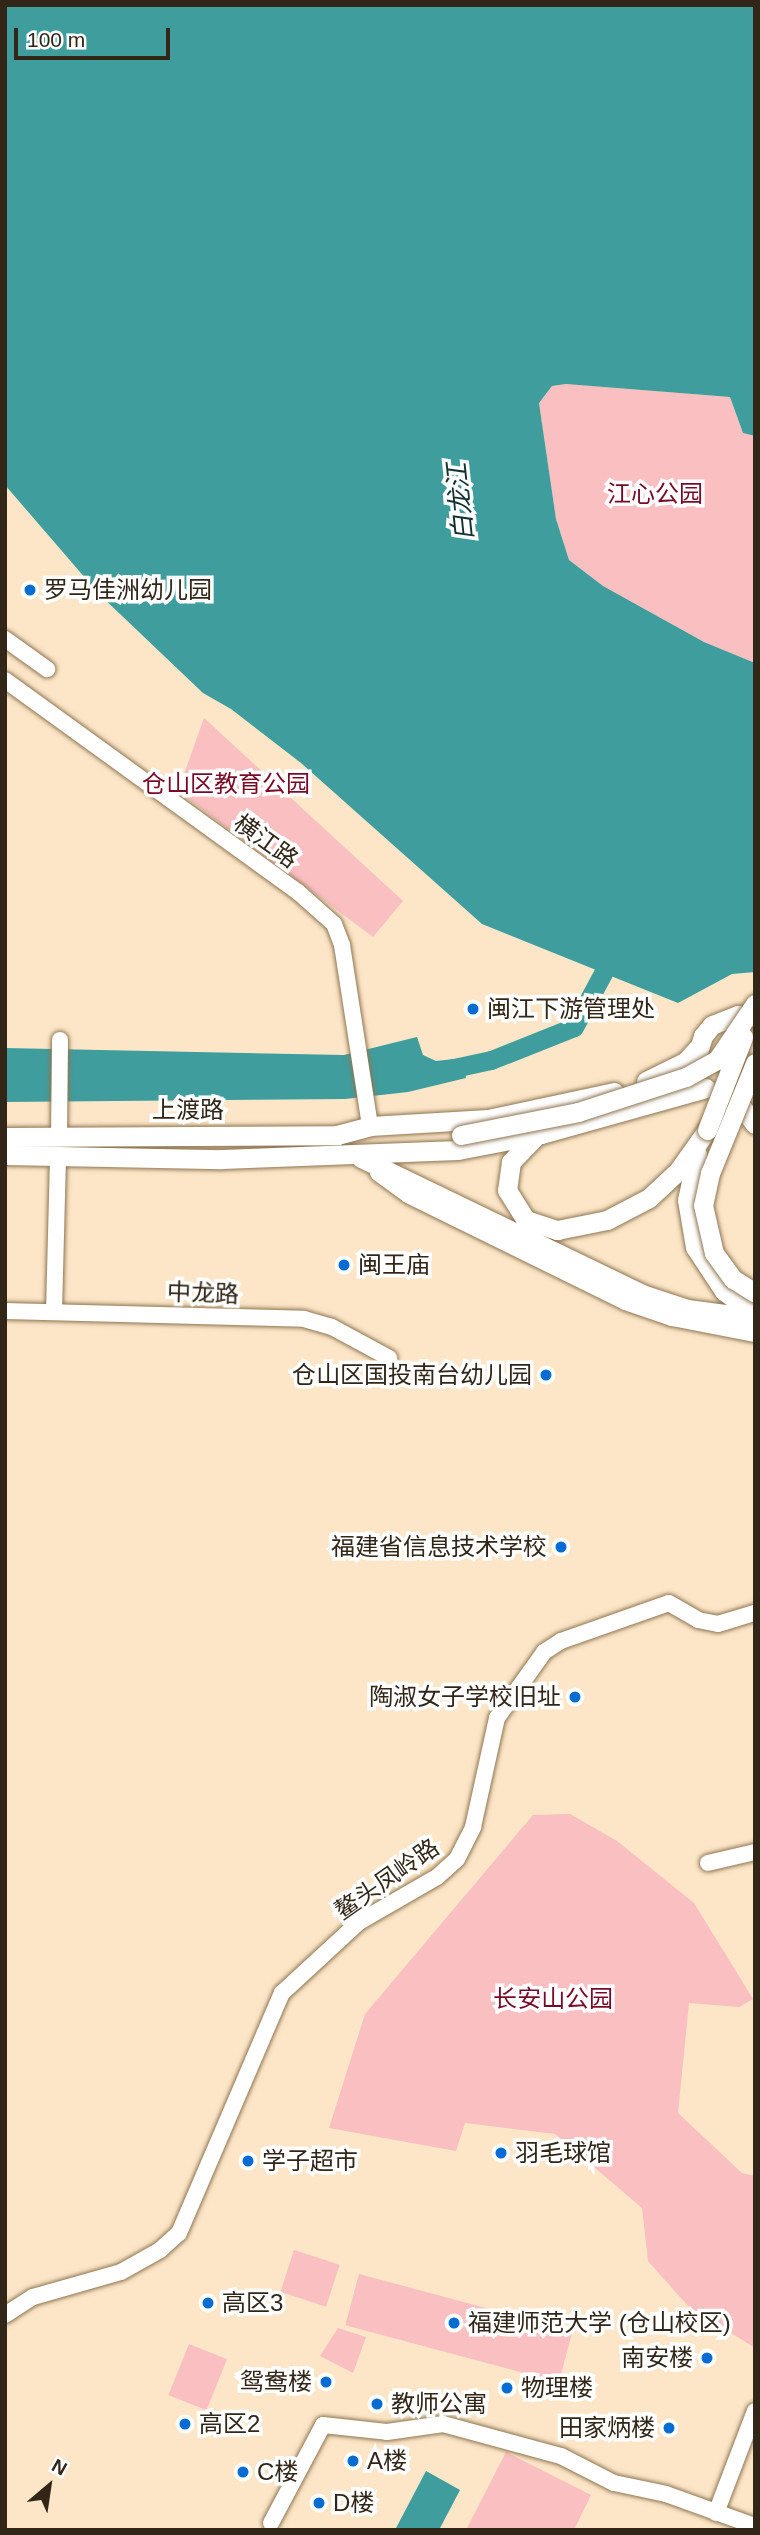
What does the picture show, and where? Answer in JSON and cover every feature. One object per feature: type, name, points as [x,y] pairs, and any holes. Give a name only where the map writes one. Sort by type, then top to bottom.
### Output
[{"type":"main road","points":[[755,1005],[707,1130],[687,1200],[695,1247],[724,1291],[755,1316]]},
{"type":"main road","points":[[337,1135],[461,1135],[578,1112],[696,1072],[717,1060],[755,1005]]},
{"type":"main road","name":"上渡路","points":[[5,1155],[59,1146],[337,1135],[369,1119],[468,1122],[616,1092],[667,1073],[697,1049],[707,1030],[724,1018],[755,1017]]},
{"type":"main road","points":[[697,1049],[696,1062],[706,1088],[727,1102],[751,1104],[755,1124]]},
{"type":"main road","points":[[755,1063],[710,1173],[703,1205],[714,1253],[733,1279],[755,1293]]},
{"type":"main road","name":"上渡路","points":[[5,1137],[59,1146],[222,1159],[458,1150],[541,1133],[706,1088]]},
{"type":"main road","points":[[541,1133],[511,1162],[507,1190],[513,1205],[526,1220],[558,1230],[622,1214],[678,1171],[707,1130]]},
{"type":"main road","points":[[353,1155],[429,1188],[642,1294],[687,1309],[755,1316]]},
{"type":"street","points":[[5,639],[47,670]]},
{"type":"street","name":"横江路","points":[[5,680],[327,916],[342,945],[354,1040],[369,1119]]},
{"type":"street","points":[[54,1311],[60,1040]]},
{"type":"street","points":[[353,1155],[408,1195],[625,1302],[672,1318],[755,1334]]},
{"type":"street","name":"中龙路","points":[[5,1311],[304,1319],[332,1326],[389,1358]]},
{"type":"street","name":"鳌头凤岭路","points":[[5,2315],[33,2297],[132,2267],[179,2233],[282,1993],[359,1922],[437,1877],[457,1859],[473,1827],[497,1718],[544,1652],[561,1641],[669,1603],[698,1620],[718,1624],[755,1613]]},
{"type":"street","points":[[708,1863],[755,1852]]},
{"type":"street","points":[[716,2513],[755,2411]]},
{"type":"street","points":[[271,2523],[323,2425],[387,2432],[443,2424],[561,2456],[614,2483],[666,2494],[755,2526]]},
{"type":"green space","name":"江心公园","points":[[566,384],[730,397],[743,433],[755,436],[755,663],[704,642],[603,586],[569,560],[556,519],[539,403],[552,386]]},
{"type":"green space","name":"仓山区教育公园","points":[[204,718],[403,901],[373,937],[178,791]]},
{"type":"green space","name":"长安山公园","points":[[570,1814],[617,1841],[694,1903],[753,1999],[739,2007],[689,2003],[678,2113],[742,2173],[755,2176],[755,2348],[688,2306],[648,2261],[642,2208],[555,2134],[465,2123],[456,2151],[329,2128],[365,2014],[533,1815]]},
{"type":"green space","points":[[294,2250],[340,2265],[326,2307],[280,2292]]},
{"type":"green space","points":[[359,2274],[572,2331],[559,2382],[345,2325]]},
{"type":"green space","points":[[338,2328],[366,2337],[353,2373],[320,2356]]},
{"type":"green space","points":[[189,2344],[227,2359],[206,2410],[168,2395]]},
{"type":"green space","points":[[506,2452],[591,2495],[574,2530],[466,2530]]},
{"type":"water","name":"白龙江","points":[[5,5],[755,5],[755,436],[743,433],[730,397],[566,384],[552,386],[539,403],[556,519],[569,560],[603,586],[704,642],[755,663],[755,972],[732,974],[678,1003],[482,924],[301,763],[231,709],[203,693],[99,594],[5,485]]},
{"type":"water","points":[[417,1037],[423,1055],[436,1061],[463,1058],[466,1078],[408,1092],[345,1099],[5,1102],[5,1048],[344,1055]]},
{"type":"water","points":[[426,2471],[460,2490],[439,2530],[395,2530]]},
{"type":"waterway","points":[[440,1071],[491,1060],[574,1027],[615,951]]},
{"type":"place","name":"罗马佳洲幼儿园","points":[[30,590]]},
{"type":"place","name":"闽江下游管理处","points":[[473,1009]]},
{"type":"place","name":"闽王庙","points":[[344,1265]]},
{"type":"place","name":"仓山区国投南台幼儿园","points":[[546,1375]]},
{"type":"place","name":"福建省信息技术学校","points":[[561,1547]]},
{"type":"place","name":"陶淑女子学校旧址","points":[[575,1697]]},
{"type":"place","name":"羽毛球馆","points":[[501,2153]]},
{"type":"place","name":"学子超市","points":[[248,2161]]},
{"type":"place","name":"高区3","points":[[208,2303]]},
{"type":"place","name":"福建师范大学 (仓山校区)","points":[[454,2323]]},
{"type":"place","name":"南安楼","points":[[707,2358]]},
{"type":"place","name":"鸳鸯楼","points":[[326,2382]]},
{"type":"place","name":"物理楼","points":[[507,2388]]},
{"type":"place","name":"教师公寓","points":[[377,2404]]},
{"type":"place","name":"高区2","points":[[185,2424]]},
{"type":"place","name":"田家炳楼","points":[[669,2428]]},
{"type":"place","name":"A楼","points":[[353,2461]]},
{"type":"place","name":"C楼","points":[[243,2472]]},
{"type":"place","name":"D楼","points":[[319,2503]]}]
